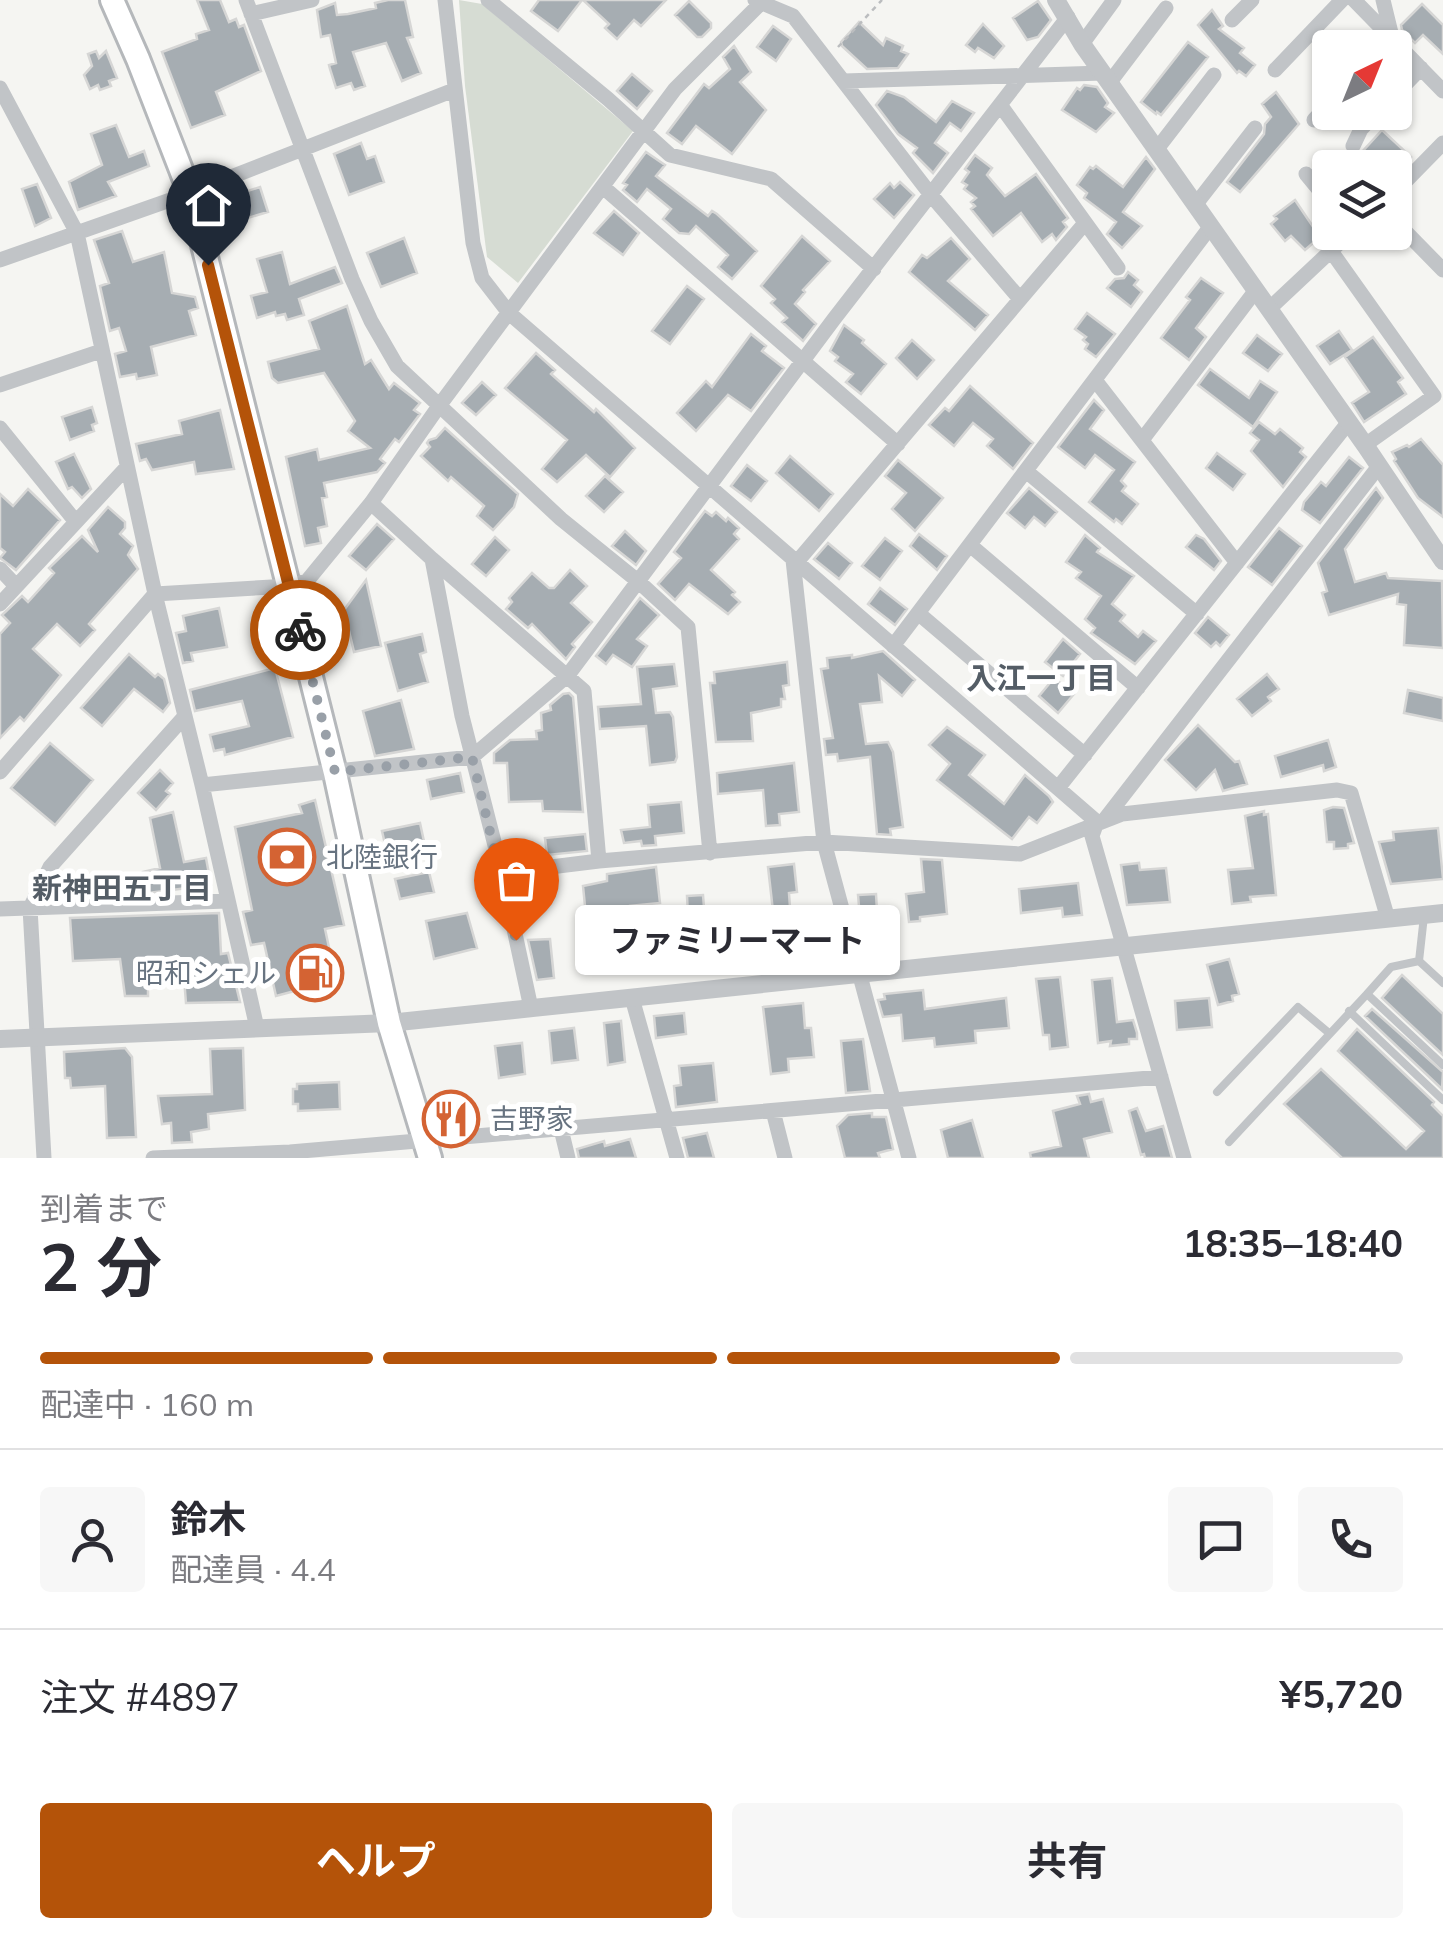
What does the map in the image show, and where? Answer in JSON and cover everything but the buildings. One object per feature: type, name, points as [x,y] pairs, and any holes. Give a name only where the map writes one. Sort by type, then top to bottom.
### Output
[{"type":"main road","points":[[112,0],[190,194],[335,772],[389,1023],[428,1149]]},
{"type":"street","points":[[312,0],[249,7],[370,321],[397,366],[561,519],[688,628],[710,853]]},
{"type":"street","points":[[445,0],[473,243],[482,278],[509,312],[1058,788],[1101,820]]},
{"type":"street","points":[[488,0],[670,155],[771,179],[874,268]]},
{"type":"street","points":[[793,16],[803,0]]},
{"type":"street","points":[[1056,0],[1082,44],[1443,562]]},
{"type":"street","points":[[1082,44],[1114,0]]},
{"type":"street","points":[[1232,20],[1252,0]]},
{"type":"street","points":[[1275,70],[1342,0]]},
{"type":"street","points":[[1354,0],[1378,30]]},
{"type":"street","points":[[1383,0],[1386,30]]},
{"type":"street","points":[[0,772],[154,594],[289,586],[307,580],[371,504],[439,406],[675,89],[758,2],[793,16],[932,196],[1020,299]]},
{"type":"street","points":[[1107,78],[1166,8]]},
{"type":"street","points":[[202,785],[472,757],[568,676],[802,361],[1068,18]]},
{"type":"street","points":[[1412,61],[1443,91]]},
{"type":"street","points":[[1412,77],[1421,68]]},
{"type":"street","points":[[1157,149],[1214,75]]},
{"type":"street","points":[[844,81],[1107,78]]},
{"type":"street","points":[[0,88],[8,125],[77,233],[154,594],[257,1028]]},
{"type":"street","points":[[0,260],[190,194],[454,90]]},
{"type":"street","points":[[1000,106],[1118,268]]},
{"type":"street","points":[[1196,204],[1255,128]]},
{"type":"street","points":[[1354,146],[1361,130]]},
{"type":"street","points":[[1412,175],[1443,143]]},
{"type":"street","points":[[1306,174],[1312,181]]},
{"type":"street","points":[[603,187],[898,444]]},
{"type":"street","points":[[909,1158],[824,842],[795,561],[1085,223]]},
{"type":"street","points":[[893,646],[1211,226]]},
{"type":"street","points":[[1412,239],[1443,270]]},
{"type":"street","points":[[1269,309],[1331,251],[1434,396],[1365,445]]},
{"type":"street","points":[[1142,440],[1256,290]]},
{"type":"street","points":[[0,385],[101,352]]},
{"type":"street","points":[[1095,380],[1237,562]]},
{"type":"street","points":[[1058,788],[1348,423]]},
{"type":"street","points":[[0,428],[76,522]]},
{"type":"street","points":[[0,604],[127,466]]},
{"type":"street","points":[[1184,1158],[1092,836],[1379,466]]},
{"type":"street","points":[[1026,471],[1197,614]]},
{"type":"street","points":[[371,504],[584,691],[599,861]]},
{"type":"street","points":[[970,545],[1138,688]]},
{"type":"street","points":[[432,559],[472,757],[531,1008]]},
{"type":"street","points":[[0,569],[16,586]]},
{"type":"street","points":[[918,613],[1085,755]]},
{"type":"street","points":[[44,1158],[30,908],[50,867],[184,716]]},
{"type":"street","points":[[502,873],[824,842],[1020,854],[1101,820],[1160,809],[1323,791],[1351,794],[1388,919]]},
{"type":"street","points":[[0,909],[227,901]]},
{"type":"street","points":[[0,1039],[389,1023],[1434,914]]},
{"type":"street","points":[[632,998],[677,1158]]},
{"type":"street","points":[[153,1158],[428,1149],[561,1129],[1161,1077]]},
{"type":"street","points":[[772,1110],[785,1158]]},
{"type":"street","points":[[561,1129],[568,1158]]},
{"type":"lane","points":[[1418,961],[1434,914]]},
{"type":"lane","points":[[1418,961],[1443,983]]},
{"type":"lane","points":[[1229,1142],[1391,967],[1418,961]]},
{"type":"lane","points":[[1367,994],[1443,1065]]},
{"type":"lane","points":[[1218,1092],[1298,1007],[1330,1033]]},
{"type":"lane","points":[[1349,1012],[1443,1100]]},
{"type":"path","points":[[830,56],[882,0]]},
{"type":"shaded area","points":[[459,0],[482,4],[633,131],[518,283],[487,257],[465,86]]},
{"type":"way so far","points":[[300,630],[335,772],[472,757],[516,940]]},
{"type":"place","name":"北陸銀行","points":[[287,857]]},
{"type":"place","name":"ファミリーマート","points":[[516,940]]},
{"type":"place","name":"昭和シェル","points":[[315,973]]},
{"type":"place","name":"吉野家","points":[[451,1119]]},
{"type":"district","name":"入江一丁目","points":[[1041,679]]},
{"type":"district","name":"新神田五丁目","points":[[122,889]]},
{"type":"route","points":[[208,265],[300,630]]}]
